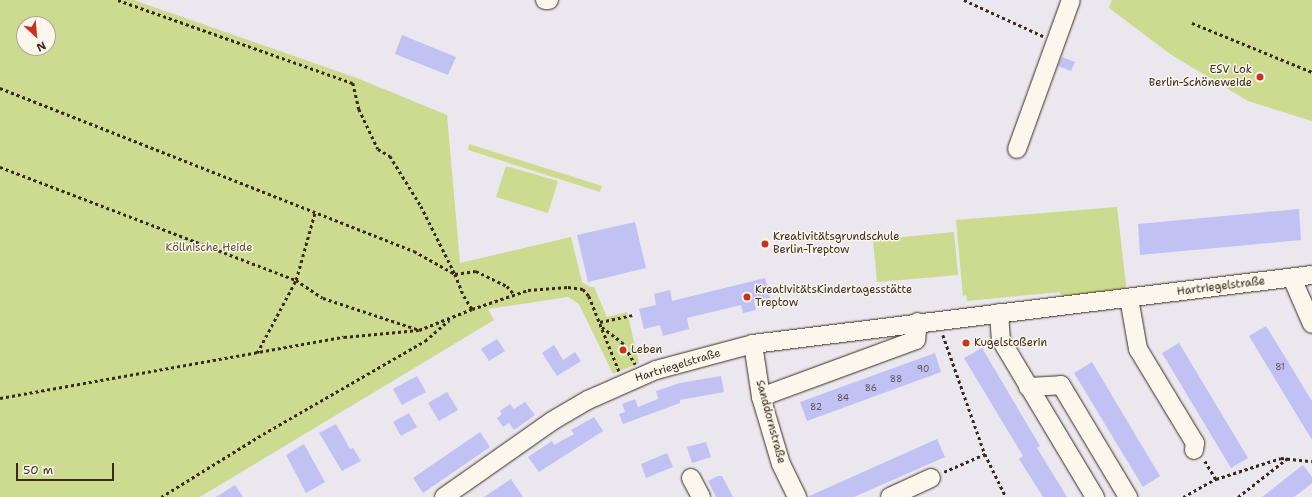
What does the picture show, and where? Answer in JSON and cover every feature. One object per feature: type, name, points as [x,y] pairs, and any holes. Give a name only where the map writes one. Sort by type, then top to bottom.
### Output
[{"type":"street","points":[[1017,149],[1071,0]]},
{"type":"street","name":"Hartriegelstraße","points":[[444,497],[552,421],[588,400],[623,383],[656,370],[753,344],[918,322],[1312,275]]},
{"type":"street","points":[[1292,278],[1312,324]]},
{"type":"street","points":[[1129,298],[1138,349],[1195,443],[1194,450]]},
{"type":"street","points":[[999,313],[1001,340],[1095,497]]},
{"type":"street","points":[[761,396],[916,340],[918,322]]},
{"type":"street","name":"Sanddornstraße","points":[[753,344],[761,396],[781,464],[797,497]]},
{"type":"street","points":[[1028,387],[1062,385],[1128,497]]},
{"type":"street","points":[[691,478],[702,497]]},
{"type":"street","points":[[890,497],[931,478]]},
{"type":"path","points":[[118,0],[353,82],[359,109],[378,149],[390,156],[421,206],[455,274],[464,296],[472,309]]},
{"type":"path","points":[[964,0],[1056,42]]},
{"type":"path","points":[[1192,23],[1312,72]]},
{"type":"path","points":[[0,88],[414,250],[455,274],[476,271],[507,286],[514,294]]},
{"type":"path","points":[[0,167],[296,280],[323,298],[420,330]]},
{"type":"path","points":[[257,353],[296,280],[315,212]]},
{"type":"path","points":[[0,398],[344,337],[420,330],[514,294],[553,288],[583,290],[589,296],[623,383]]},
{"type":"path","points":[[600,322],[632,315]]},
{"type":"path","points":[[161,497],[263,434],[425,341],[451,318]]},
{"type":"path","points":[[937,320],[985,454],[1006,497]]},
{"type":"path","points":[[601,327],[622,342],[633,363],[638,367]]},
{"type":"path","points":[[931,478],[985,454]]},
{"type":"path","points":[[1183,497],[1216,479],[1290,457],[1312,461]]},
{"type":"path","points":[[1238,497],[1290,457]]},
{"type":"green space","name":"Köllnische Heide","points":[[0,0],[134,0],[357,78],[447,115],[460,263],[571,237],[582,282],[590,287],[594,287],[607,317],[627,312],[639,363],[613,374],[579,304],[568,297],[488,309],[494,320],[200,497],[0,497]]},
{"type":"green space","name":"ESV Lok Berlin-Schöneweide","points":[[1112,0],[1312,0],[1312,121],[1248,101],[1170,54],[1109,8]]},
{"type":"green space","points":[[469,144],[602,186],[600,192],[468,150]]},
{"type":"green space","points":[[506,166],[558,181],[548,213],[496,197]]},
{"type":"green space","points":[[1117,207],[1127,294],[1062,300],[1060,292],[967,301],[966,295],[963,296],[956,220]]},
{"type":"green space","points":[[954,232],[958,275],[877,282],[873,240]]},
{"type":"building","points":[[402,35],[456,57],[448,75],[395,54]]},
{"type":"building","points":[[1062,57],[1075,62],[1071,71],[1058,66]]},
{"type":"building","points":[[1299,209],[1301,240],[1140,255],[1138,224]]},
{"type":"building","points":[[635,222],[646,268],[588,282],[577,235]]},
{"type":"building","points":[[765,278],[770,298],[754,301],[756,310],[743,313],[741,305],[687,318],[689,329],[663,336],[660,325],[644,329],[639,309],[656,305],[654,294],[670,290],[672,301]]},
{"type":"building","points":[[1266,326],[1312,401],[1312,440],[1249,336]]},
{"type":"building","points":[[497,339],[505,351],[489,361],[481,349]]},
{"type":"building","points":[[1179,343],[1248,458],[1231,468],[1162,353]]},
{"type":"building","points":[[554,345],[563,360],[575,352],[581,361],[557,376],[542,353]]},
{"type":"building","points":[[982,348],[1040,446],[1037,448],[1067,497],[1043,497],[1019,459],[1023,456],[964,358]]},
{"type":"building","points":[[935,353],[941,372],[807,421],[800,402]]},
{"type":"building","points":[[1092,362],[1160,476],[1143,487],[1074,373]]},
{"type":"building","points":[[417,376],[426,392],[402,405],[393,389]]},
{"type":"building","points":[[721,376],[724,392],[680,400],[680,403],[623,424],[619,414],[625,412],[622,404],[635,399],[638,407],[658,399],[656,391],[680,383]]},
{"type":"building","points":[[447,392],[458,410],[439,421],[428,403]]},
{"type":"building","points":[[525,402],[535,415],[514,430],[509,423],[503,427],[497,418],[502,414],[500,411],[510,404],[514,409]]},
{"type":"building","points":[[409,413],[417,427],[401,436],[393,422]]},
{"type":"building","points":[[594,417],[603,431],[539,472],[528,457],[552,441],[554,445],[574,434],[571,430]]},
{"type":"building","points":[[336,424],[350,449],[353,448],[361,461],[342,471],[319,433]]},
{"type":"building","points":[[480,432],[490,447],[423,493],[413,478]]},
{"type":"building","points":[[937,439],[945,457],[854,497],[807,497]]},
{"type":"building","points":[[706,442],[711,457],[692,463],[687,447]]},
{"type":"building","points":[[304,444],[325,482],[306,493],[286,455]]},
{"type":"building","points":[[667,453],[673,467],[646,478],[641,464]]},
{"type":"building","points":[[1303,465],[1312,477],[1312,483],[1302,491],[1294,497],[1262,497]]},
{"type":"building","points":[[718,476],[722,476],[733,497],[716,497],[708,481]]},
{"type":"building","points":[[511,479],[523,497],[484,497]]},
{"type":"building","points":[[235,485],[243,497],[216,497]]},
{"type":"place","name":"ESV Lok Berlin-Schöneweide","points":[[1260,77]]},
{"type":"place","name":"Kreativitätsgrundschule Berlin-Treptow","points":[[765,244]]},
{"type":"place","name":"KreativitätsKindertagesstätte Treptow","points":[[747,297]]},
{"type":"place","name":"Kugelstoßerin","points":[[966,343]]},
{"type":"place","name":"Leben","points":[[623,350]]}]
